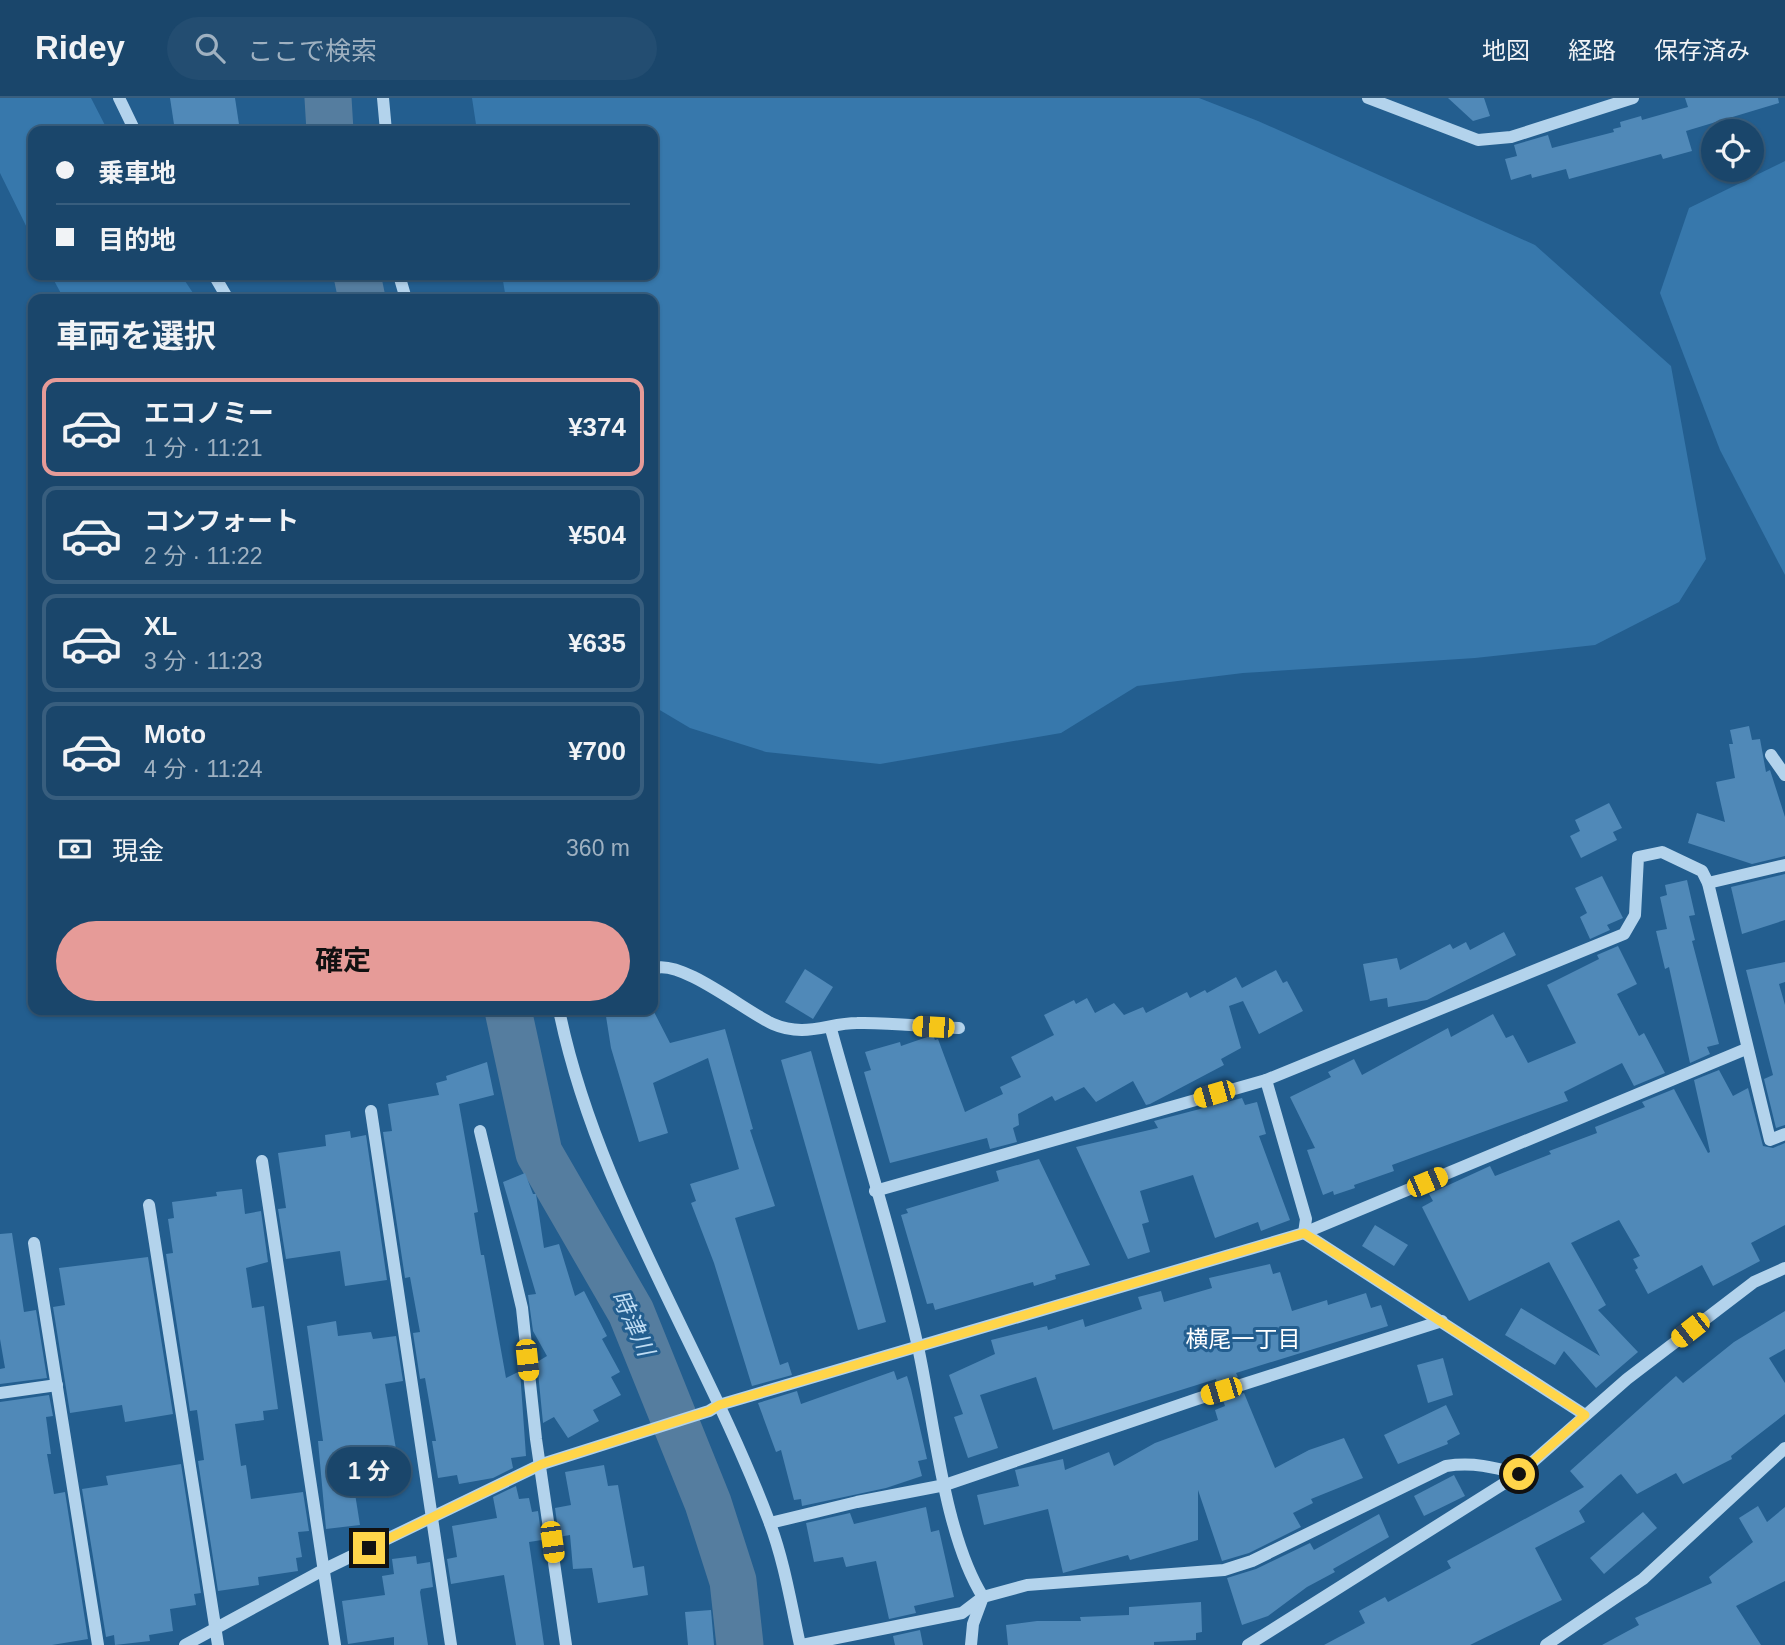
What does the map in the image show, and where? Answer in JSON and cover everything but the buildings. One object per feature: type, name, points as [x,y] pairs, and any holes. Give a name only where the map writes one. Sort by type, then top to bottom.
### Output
[{"type":"street","points":[[119,98],[133,126]]},
{"type":"street","points":[[383,98],[386,126]]},
{"type":"street","points":[[1368,98],[1478,140],[1511,137],[1633,98]]},
{"type":"street","points":[[1770,755],[1785,775]]},
{"type":"street","points":[[876,1191],[1266,1080],[1624,933],[1635,915],[1638,857],[1662,852],[1702,871],[1708,883],[1770,1140],[1785,1134]]},
{"type":"street","points":[[1708,883],[1785,865]]},
{"type":"street","points":[[658,967],[687,974],[776,1025],[809,1031],[831,1029],[856,1022],[959,1028]]},
{"type":"street","points":[[560,1015],[574,1078],[599,1150],[714,1408],[770,1523],[801,1645],[962,1614],[983,1597],[1027,1585],[1224,1570],[1252,1561],[1446,1466],[1468,1463],[1519,1474]]},
{"type":"street","points":[[831,1029],[918,1345],[945,1485],[971,1578],[983,1597]]},
{"type":"street","points":[[185,1645],[325,1569],[542,1464],[918,1345],[1304,1233],[1746,1049]]},
{"type":"street","points":[[1266,1080],[1307,1219],[1304,1233]]},
{"type":"street","points":[[371,1111],[451,1645]]},
{"type":"street","points":[[480,1131],[522,1308],[566,1645]]},
{"type":"street","points":[[262,1161],[335,1645]]},
{"type":"street","points":[[149,1205],[218,1645]]},
{"type":"street","points":[[1304,1233],[1585,1415]]},
{"type":"street","points":[[34,1243],[98,1645]]},
{"type":"street","points":[[1248,1645],[1519,1474],[1585,1415],[1754,1282],[1785,1268]]},
{"type":"street","points":[[770,1523],[945,1485],[1197,1399],[1442,1321]]},
{"type":"street","points":[[0,1393],[57,1385]]},
{"type":"street","points":[[1546,1645],[1643,1579],[1785,1448]]},
{"type":"street","points":[[971,1645],[973,1624],[983,1597]]},
{"type":"shaded area","points":[[0,98],[91,98],[105,126],[28,126],[28,230],[0,173]]},
{"type":"shaded area","points":[[472,98],[1199,98],[1258,121],[1535,245],[1671,366],[1706,559],[1679,602],[1595,645],[1475,658],[1243,673],[1137,686],[1061,733],[880,764],[766,752],[690,728],[658,709],[658,294],[505,294],[503,280],[658,280],[658,126],[476,126]]},
{"type":"shaded area","points":[[1785,161],[1785,575],[1720,450],[1660,293],[1689,208],[1742,182],[1764,182],[1764,171]]},
{"type":"shaded area","points":[[54,280],[184,280],[194,294],[61,294]]},
{"type":"waterway","name":"時津川","points":[[328,98],[330,126]]},
{"type":"waterway","name":"時津川","points":[[358,280],[361,294]]},
{"type":"waterway","name":"時津川","points":[[509,1015],[539,1153],[631,1312],[708,1503],[733,1581],[740,1645]]},
{"type":"district","name":"横尾一丁目","points":[[1243,1339]]},
{"type":"route","points":[[369,1548],[542,1464],[709,1411],[719,1405],[1304,1233],[1585,1415],[1519,1474]]}]
